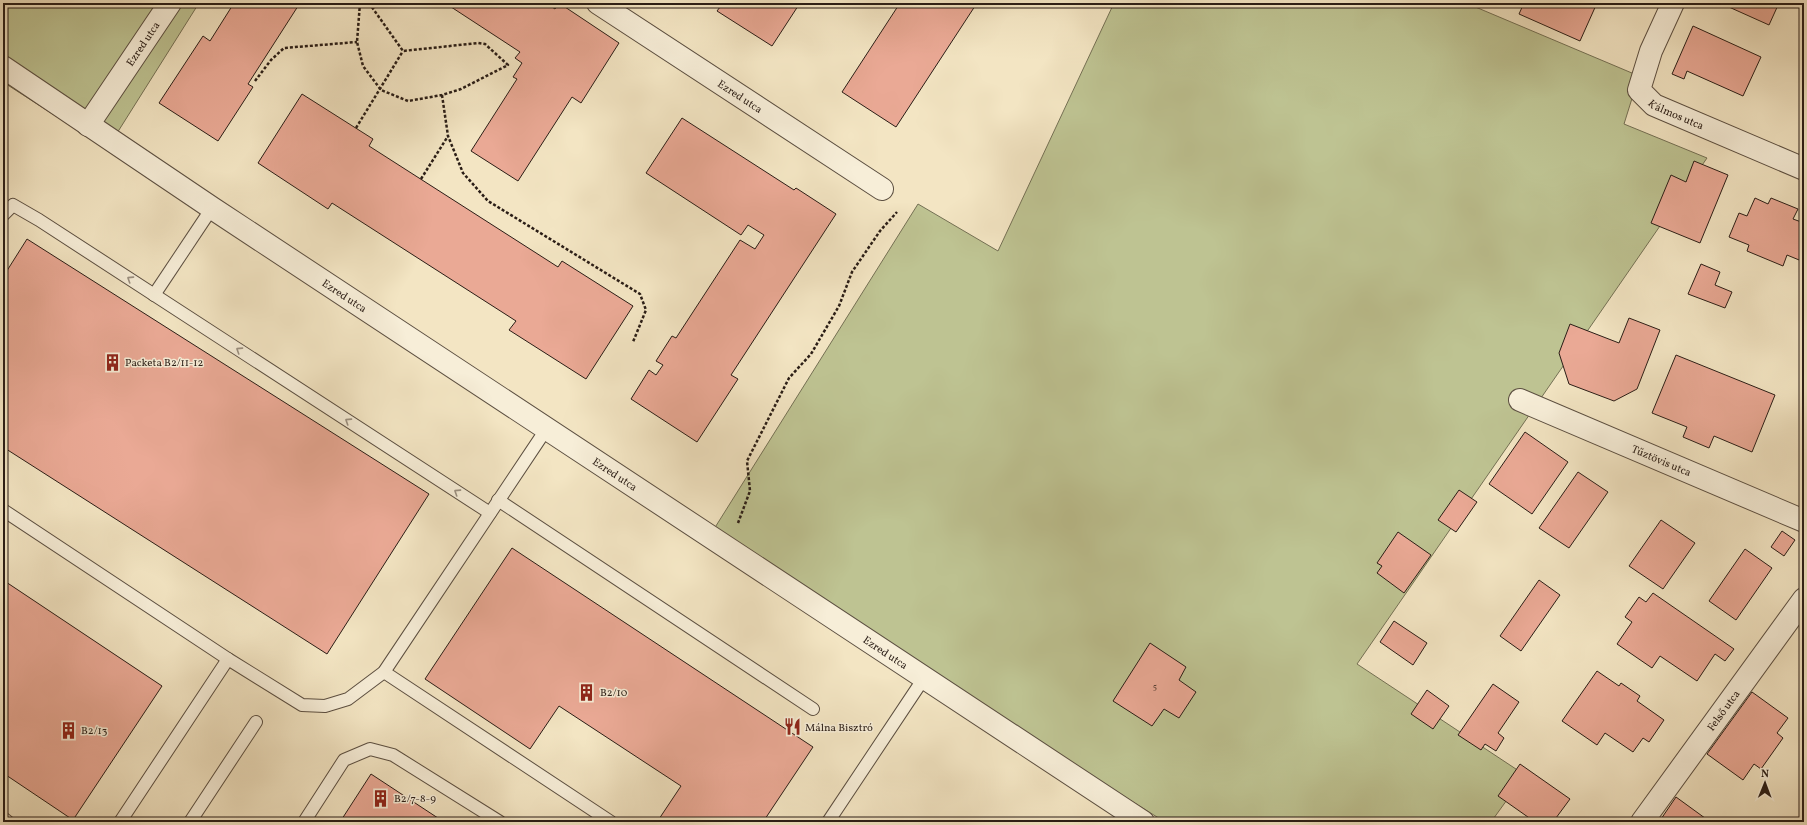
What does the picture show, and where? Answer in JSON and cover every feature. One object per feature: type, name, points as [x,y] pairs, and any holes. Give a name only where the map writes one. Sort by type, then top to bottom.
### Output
[{"type":"street","name":"Ezred utca","points":[[88,125],[170,3]]},
{"type":"street","name":"Ezred utca","points":[[598,3],[882,189]]},
{"type":"street","name":"Kálmos utca","points":[[1673,3],[1651,51],[1639,90],[1654,105],[1804,169]]},
{"type":"street","name":"Ezred utca","points":[[3,67],[212,208],[1143,822]]},
{"type":"street","name":"Tűztövis utca","points":[[1520,400],[1804,521]]},
{"type":"street","name":"Felső utca","points":[[1642,822],[1804,599]]},
{"type":"lane","points":[[3,215],[13,205],[39,220],[490,513]]},
{"type":"lane","points":[[154,295],[212,208]]},
{"type":"lane","points":[[3,510],[228,659],[302,705],[325,706],[348,699],[384,672],[547,428]]},
{"type":"lane","points":[[498,500],[813,709]]},
{"type":"lane","points":[[120,822],[228,659]]},
{"type":"lane","points":[[384,672],[611,822]]},
{"type":"lane","points":[[828,822],[924,678]]},
{"type":"lane","points":[[190,822],[256,722]]},
{"type":"lane","points":[[304,822],[344,760],[370,749],[393,756],[500,822]]},
{"type":"lane","points":[[3,818],[8,822]]},
{"type":"path","points":[[360,3],[357,42],[362,66],[381,90],[408,100],[442,95],[461,89],[508,65],[485,44],[478,43],[404,52]]},
{"type":"path","points":[[369,3],[404,52]]},
{"type":"path","points":[[255,81],[271,60],[284,48],[357,42]]},
{"type":"path","points":[[356,128],[404,52]]},
{"type":"path","points":[[442,95],[448,136],[463,173],[488,201],[640,294],[646,310],[633,342]]},
{"type":"path","points":[[421,179],[448,136]]},
{"type":"path","points":[[725,546],[736,527],[750,491],[747,461],[789,378],[811,354],[840,306],[852,272],[880,231],[903,206],[882,189]]},
{"type":"green space","points":[[3,3],[199,3],[107,149],[3,82]]},
{"type":"green space","points":[[1114,3],[1466,3],[1639,76],[1624,124],[1707,158],[1357,664],[1525,775],[1491,822],[1165,822],[709,537],[918,204],[998,251]]},
{"type":"building","points":[[234,3],[300,3],[248,84],[253,87],[218,141],[159,103],[203,36],[210,41]]},
{"type":"building","points":[[445,3],[546,3],[555,9],[559,3],[619,43],[581,103],[572,97],[518,181],[471,151],[517,79],[513,77],[522,63],[515,58],[520,52]]},
{"type":"building","points":[[723,3],[800,3],[772,46],[717,11]]},
{"type":"building","points":[[900,3],[977,3],[896,127],[842,92]]},
{"type":"building","points":[[1524,3],[1597,3],[1580,41],[1519,14]]},
{"type":"building","points":[[1720,3],[1779,3],[1769,25]]},
{"type":"building","points":[[1693,26],[1761,57],[1743,96],[1687,71],[1684,79],[1672,74]]},
{"type":"building","points":[[302,94],[373,139],[369,146],[558,267],[562,261],[633,306],[586,379],[509,330],[516,321],[332,203],[328,209],[258,163]]},
{"type":"building","points":[[682,118],[794,190],[796,188],[836,214],[731,375],[738,379],[697,442],[631,399],[649,370],[656,375],[663,365],[656,361],[672,336],[676,338],[740,240],[755,249],[764,235],[748,225],[741,235],[646,173]]},
{"type":"building","points":[[1694,161],[1728,175],[1700,243],[1651,223],[1671,175],[1686,182]]},
{"type":"building","points":[[1755,198],[1768,204],[1771,198],[1798,209],[1793,219],[1804,223],[1804,229],[1800,238],[1804,239],[1804,262],[1787,255],[1783,266],[1747,251],[1749,245],[1729,237],[1739,213],[1747,216]]},
{"type":"building","name":"Packeta B2/11-12","points":[[27,239],[429,494],[327,654],[3,447],[3,277]]},
{"type":"building","points":[[1701,264],[1720,272],[1715,285],[1732,292],[1725,308],[1688,294]]},
{"type":"building","points":[[1629,318],[1660,330],[1637,389],[1614,401],[1569,384],[1559,353],[1570,324],[1619,343]]},
{"type":"building","points":[[1676,355],[1775,395],[1752,452],[1714,436],[1709,448],[1683,437],[1687,427],[1652,413]]},
{"type":"building","points":[[1525,432],[1568,462],[1532,514],[1489,484]]},
{"type":"building","points":[[1578,472],[1608,492],[1569,548],[1539,528]]},
{"type":"building","points":[[1459,490],[1477,502],[1456,532],[1438,520]]},
{"type":"building","points":[[1661,520],[1695,543],[1663,589],[1629,566]]},
{"type":"building","points":[[1782,531],[1795,540],[1784,556],[1771,547]]},
{"type":"building","points":[[1398,532],[1431,555],[1404,593],[1377,573],[1382,566],[1377,563]]},
{"type":"building","name":"B2/10","points":[[512,548],[813,747],[763,822],[657,822],[681,786],[559,706],[530,749],[425,679]]},
{"type":"building","points":[[1745,549],[1772,568],[1736,620],[1709,601]]},
{"type":"building","name":"B2/13","points":[[3,580],[162,686],[73,820],[3,773]]},
{"type":"building","points":[[1539,580],[1560,595],[1521,651],[1500,636]]},
{"type":"building","points":[[1653,593],[1734,649],[1725,661],[1715,654],[1697,681],[1660,656],[1652,668],[1617,644],[1632,622],[1625,617],[1639,597],[1646,602]]},
{"type":"building","points":[[1394,621],[1427,643],[1413,665],[1380,642]]},
{"type":"building","points":[[1150,643],[1186,667],[1179,680],[1196,692],[1179,718],[1164,709],[1152,726],[1113,701]]},
{"type":"building","points":[[1597,671],[1619,686],[1621,683],[1640,696],[1637,701],[1664,720],[1649,742],[1643,738],[1633,752],[1605,733],[1597,745],[1562,721]]},
{"type":"building","points":[[1493,684],[1519,702],[1498,733],[1504,738],[1496,751],[1485,744],[1481,750],[1458,735]]},
{"type":"building","points":[[1427,690],[1449,706],[1433,729],[1411,714]]},
{"type":"building","points":[[1752,692],[1788,718],[1777,733],[1783,738],[1761,769],[1754,764],[1743,780],[1707,754]]},
{"type":"building","points":[[1520,764],[1570,799],[1553,822],[1535,822],[1498,796]]},
{"type":"building","name":"B2/7-8-9","points":[[371,774],[444,822],[340,822]]},
{"type":"building","points":[[1676,797],[1709,821],[1659,822]]},
{"type":"place","name":"Packeta B2/11-12","points":[[112,362]]},
{"type":"place","name":"B2/10","points":[[587,692]]},
{"type":"place","name":"Málna Bisztró","points":[[792,727]]},
{"type":"place","name":"B2/13","points":[[68,730]]},
{"type":"place","name":"B2/7-8-9","points":[[381,798]]}]
